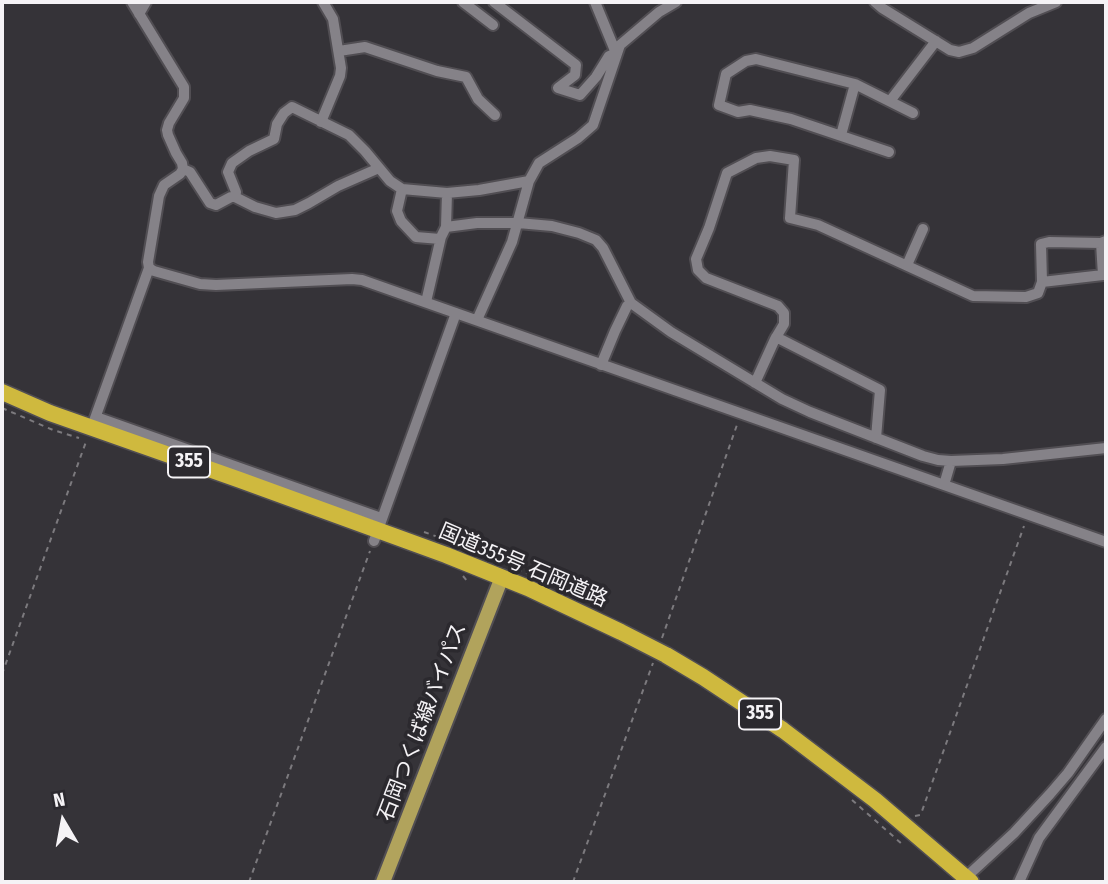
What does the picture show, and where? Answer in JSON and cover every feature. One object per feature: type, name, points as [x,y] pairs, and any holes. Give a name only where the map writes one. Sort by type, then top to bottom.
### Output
[{"type":"highway","name":"国道355号 石岡道路","points":[[2,392],[50,413],[93,422],[240,480],[502,577],[578,610],[657,650],[703,677],[792,737],[875,800],[966,881]]},
{"type":"main road","name":"石岡つくば線バイパス","points":[[383,882],[502,577]]},
{"type":"street","points":[[93,422],[149,268],[159,197],[164,186],[183,169],[183,163],[167,131],[184,98],[184,87],[132,2]]},
{"type":"street","points":[[139,14],[146,2]]},
{"type":"street","points":[[321,122],[341,68],[333,19],[323,2]]},
{"type":"street","points":[[463,2],[493,25]]},
{"type":"street","points":[[494,2],[576,65],[575,75],[558,88],[580,95],[596,77],[608,55],[616,53]]},
{"type":"street","points":[[595,2],[616,53]]},
{"type":"street","points":[[477,320],[512,242],[530,181],[539,163],[593,125],[620,45],[659,12],[676,2]]},
{"type":"street","points":[[875,2],[950,50],[959,52],[973,48],[1029,13],[1056,2]]},
{"type":"street","points":[[890,102],[936,41]]},
{"type":"street","points":[[339,51],[365,47],[437,71],[466,77],[478,99],[495,115]]},
{"type":"street","points":[[888,152],[791,119],[750,110],[738,112],[719,105],[726,74],[746,61],[756,59],[855,83],[914,113]]},
{"type":"street","points":[[841,135],[855,83]]},
{"type":"street","points":[[235,197],[235,188],[228,172],[232,163],[274,139],[277,124],[292,107],[349,135],[394,185],[402,189],[447,193],[530,181]]},
{"type":"street","points":[[755,383],[784,324],[784,313],[778,306],[706,278],[698,270],[696,259],[727,173],[756,158],[770,156],[794,160],[790,218],[818,225],[973,296],[1026,297],[1038,293],[1042,282],[1041,244],[1104,242],[1103,275],[1042,282]]},
{"type":"street","points":[[183,169],[190,172],[213,205],[235,197],[276,213],[301,208],[338,186],[379,168]]},
{"type":"street","points":[[402,189],[397,211],[401,221],[416,237],[440,239]]},
{"type":"street","points":[[426,302],[440,239],[446,227],[447,193]]},
{"type":"street","points":[[446,227],[477,223],[518,223],[552,226],[596,240],[603,248],[631,303],[671,332],[782,399],[923,456],[951,461],[1003,459],[1106,448]]},
{"type":"street","points":[[907,265],[923,229]]},
{"type":"street","points":[[149,268],[200,284],[355,279],[376,284],[1106,542]]},
{"type":"street","points":[[601,365],[627,306],[631,303]]},
{"type":"street","points":[[377,529],[456,313]]},
{"type":"street","points":[[776,337],[880,390],[876,438]]},
{"type":"street","points":[[944,485],[951,461]]},
{"type":"street","points":[[966,881],[1050,794],[1106,719]]},
{"type":"street","points":[[1019,882],[1039,838],[1106,747]]},
{"type":"path","points":[[2,408],[53,430],[86,440],[2,674]]},
{"type":"path","points":[[573,882],[741,414]]},
{"type":"path","points":[[913,816],[920,815],[922,811],[1028,515]]},
{"type":"path","points":[[249,882],[377,529]]},
{"type":"path","points":[[852,799],[902,844]]}]
